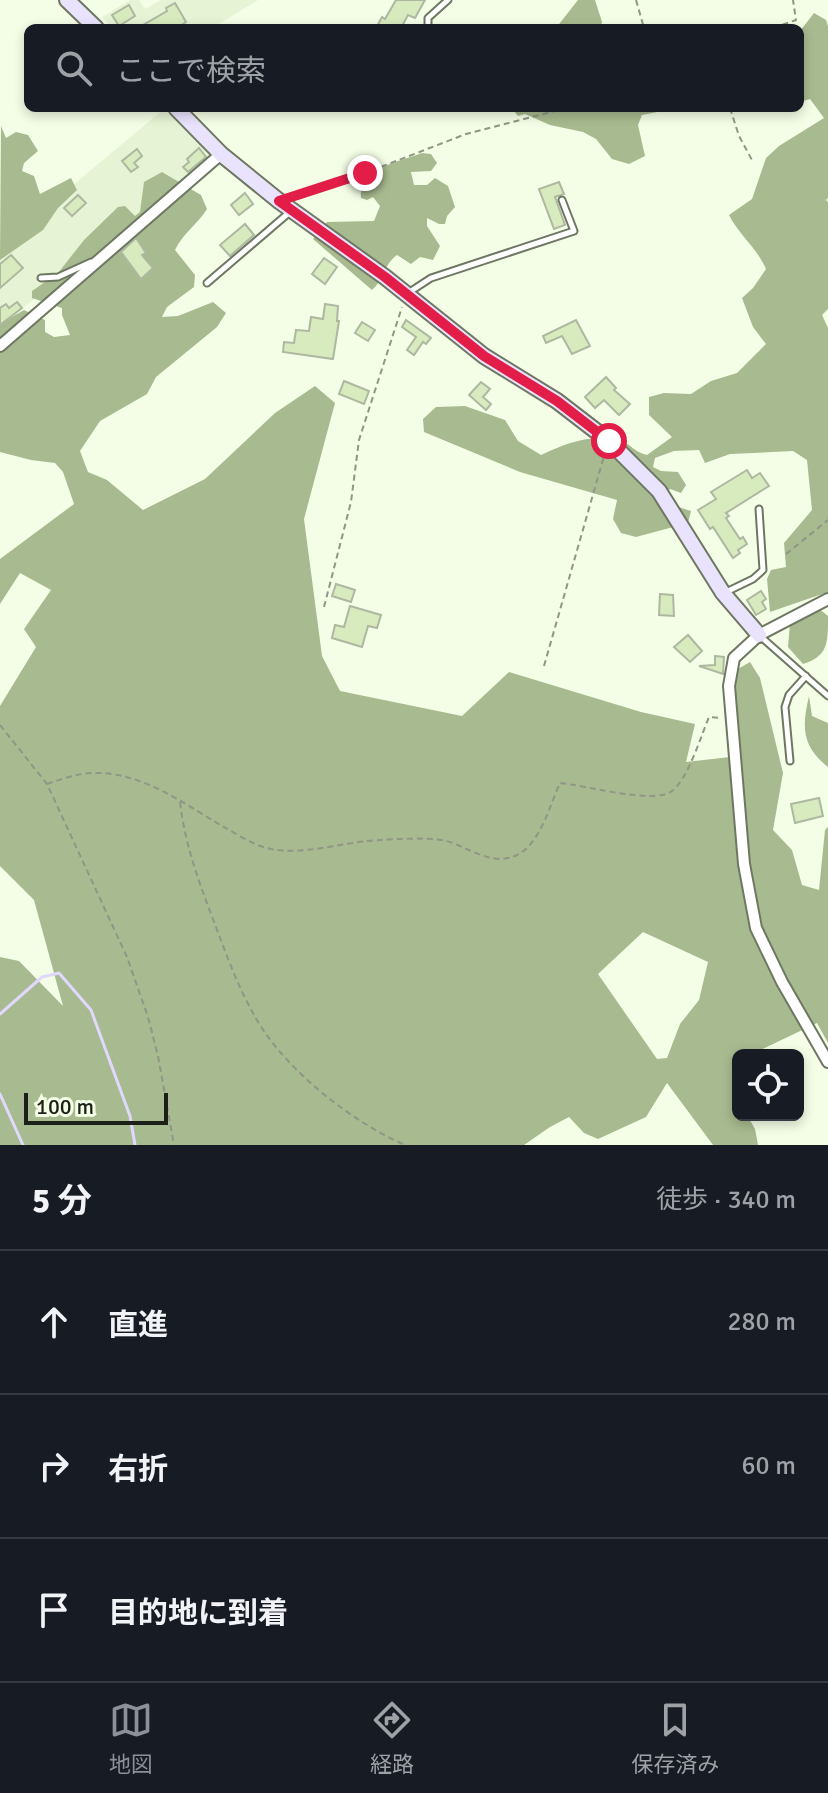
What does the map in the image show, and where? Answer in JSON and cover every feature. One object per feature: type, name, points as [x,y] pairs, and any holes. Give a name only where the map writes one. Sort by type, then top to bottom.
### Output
[{"type":"street","points":[[67,0],[92,24]]},
{"type":"street","points":[[180,112],[221,154],[279,201],[407,294],[484,356],[557,401],[609,441],[659,491],[723,593],[759,635]]},
{"type":"street","points":[[0,346],[221,154]]},
{"type":"street","points":[[828,599],[759,635],[734,658],[729,686],[746,882],[756,928],[782,982],[828,1062]]},
{"type":"lane","points":[[428,24],[428,18],[448,0]]},
{"type":"lane","points":[[407,294],[431,278],[574,231],[562,200]]},
{"type":"lane","points":[[207,283],[292,210]]},
{"type":"lane","points":[[41,278],[58,277],[99,258]]},
{"type":"lane","points":[[723,593],[753,579],[763,570],[759,509]]},
{"type":"lane","points":[[759,635],[828,696]]},
{"type":"lane","points":[[790,761],[785,707],[789,695],[806,676]]},
{"type":"path","points":[[636,0],[643,24]]},
{"type":"path","points":[[784,24],[796,20],[793,0]]},
{"type":"path","points":[[279,201],[365,173],[466,134],[551,112]]},
{"type":"path","points":[[731,112],[739,136],[752,160]]},
{"type":"path","points":[[324,607],[351,502],[359,440],[407,294]]},
{"type":"path","points":[[544,666],[609,441]]},
{"type":"path","points":[[786,554],[828,520]]},
{"type":"path","points":[[47,784],[94,772],[125,777],[153,786],[249,841],[271,849],[294,850],[397,839],[439,839],[491,858],[507,858],[524,850],[537,833],[560,783],[627,795],[662,795],[672,791],[683,777],[709,717],[730,718]]},
{"type":"path","points":[[0,725],[47,784],[127,957],[158,1056],[174,1145]]},
{"type":"path","points":[[180,800],[191,863],[223,947],[254,1015],[290,1062],[327,1096],[362,1122],[405,1145]]},
{"type":"shaded area","points":[[130,0],[139,0],[145,9],[161,0],[258,0],[219,24],[108,24],[102,17]]},
{"type":"shaded area","points":[[578,0],[595,0],[601,24],[559,24]]},
{"type":"shaded area","points":[[814,13],[826,20],[828,26],[828,309],[822,315],[828,328],[828,592],[770,612],[767,579],[771,570],[786,567],[784,543],[812,510],[807,460],[793,451],[730,454],[705,463],[699,450],[674,451],[655,458],[653,467],[678,472],[686,485],[681,493],[670,489],[660,501],[691,511],[688,523],[636,537],[621,533],[613,519],[617,500],[520,472],[424,432],[423,419],[436,407],[465,406],[505,420],[518,441],[541,455],[570,443],[599,438],[624,442],[647,455],[672,437],[649,415],[649,397],[664,393],[691,394],[711,381],[737,373],[766,344],[753,327],[742,298],[766,269],[729,215],[752,199],[766,158],[779,146],[824,118],[810,99],[804,101],[804,26]]},
{"type":"shaded area","points":[[160,112],[167,112],[213,157],[0,326],[0,246]]},
{"type":"shaded area","points":[[515,112],[657,112],[642,115],[638,125],[645,156],[629,164],[612,159],[596,139],[583,132],[550,125],[525,114],[518,116]]},
{"type":"shaded area","points":[[1,126],[6,138],[16,132],[28,135],[38,151],[24,163],[22,171],[34,176],[40,194],[71,178],[77,190],[58,208],[43,230],[0,260]]},
{"type":"shaded area","points":[[422,153],[431,154],[437,163],[431,171],[411,172],[414,185],[427,185],[435,178],[448,186],[455,207],[445,224],[427,218],[427,226],[440,246],[433,260],[420,257],[411,264],[397,255],[372,290],[313,239],[327,222],[374,221],[380,206],[373,197],[367,200],[361,198],[366,180],[392,163]]},
{"type":"shaded area","points":[[162,172],[201,195],[207,209],[175,250],[195,275],[194,287],[167,307],[162,317],[178,316],[213,302],[226,313],[217,327],[156,377],[147,394],[100,421],[80,451],[88,472],[107,480],[143,510],[205,479],[275,413],[315,386],[335,403],[304,519],[322,656],[340,691],[462,716],[509,672],[641,712],[695,724],[686,762],[739,756],[733,683],[738,669],[750,662],[760,678],[783,773],[773,830],[792,850],[802,885],[819,890],[825,830],[828,827],[828,1043],[817,1023],[763,1049],[732,1049],[732,1121],[750,1121],[758,1145],[713,1145],[667,1083],[646,1117],[598,1139],[584,1133],[569,1117],[524,1145],[0,1145],[0,957],[19,961],[63,1006],[34,900],[0,866],[0,706],[36,647],[24,629],[51,590],[20,573],[0,604],[0,559],[74,504],[63,472],[55,463],[0,452],[0,324],[24,310],[45,320],[45,332],[54,337],[70,335],[62,308],[32,298],[32,291],[58,273],[84,240],[118,207],[125,206],[135,216],[140,212],[144,182]],"holes":[[[643,932],[708,962],[699,1000],[680,1024],[667,1058],[657,1059],[598,974]]]},
{"type":"shaded area","points":[[818,608],[828,616],[827,641],[817,657],[803,664],[788,647],[790,623]]},
{"type":"shaded area","points":[[809,696],[812,716],[828,723],[828,767],[808,743],[805,717]]},
{"type":"building","points":[[396,0],[425,0],[415,18],[408,15],[403,24],[378,24],[382,17],[385,19]]},
{"type":"building","points":[[175,3],[186,22],[145,24],[167,11],[166,8]]},
{"type":"building","points":[[129,5],[135,16],[118,24],[112,15]]},
{"type":"building","points":[[199,148],[206,157],[188,172],[183,167]]},
{"type":"building","points":[[137,149],[142,156],[134,163],[138,167],[131,172],[122,161]]},
{"type":"building","points":[[559,182],[564,194],[555,197],[565,225],[554,229],[539,189]]},
{"type":"building","points":[[245,193],[253,204],[239,215],[231,205]]},
{"type":"building","points":[[78,195],[86,203],[72,216],[64,208]]},
{"type":"building","points":[[245,224],[254,235],[230,256],[220,245]]},
{"type":"building","points":[[136,238],[146,253],[142,255],[153,268],[141,279],[121,252]]},
{"type":"building","points":[[11,255],[23,268],[0,288],[0,264]]},
{"type":"building","points":[[324,258],[337,267],[325,284],[312,274]]},
{"type":"building","points":[[17,302],[22,308],[0,325],[0,308],[6,304],[9,308]]},
{"type":"building","points":[[325,304],[338,306],[339,321],[333,359],[283,352],[284,342],[294,343],[296,330],[309,331],[311,317],[323,319]]},
{"type":"building","points":[[406,320],[431,338],[426,344],[423,342],[414,355],[407,350],[416,337],[402,327]]},
{"type":"building","points":[[576,320],[590,346],[572,354],[562,336],[546,343],[543,336]]},
{"type":"building","points":[[362,322],[375,330],[368,341],[355,333]]},
{"type":"building","points":[[606,377],[616,388],[614,390],[630,404],[619,415],[604,400],[595,408],[585,397]]},
{"type":"building","points":[[344,381],[369,391],[364,404],[339,394]]},
{"type":"building","points":[[481,382],[490,389],[483,397],[491,404],[486,410],[469,395]]},
{"type":"building","points":[[747,470],[752,478],[760,473],[769,486],[726,513],[740,539],[743,537],[747,544],[733,558],[698,510],[716,499],[711,492]]},
{"type":"building","points":[[336,584],[355,590],[351,602],[332,596]]},
{"type":"building","points":[[761,591],[766,599],[762,602],[766,609],[756,615],[747,600]]},
{"type":"building","points":[[660,594],[673,595],[674,616],[659,615]]},
{"type":"building","points":[[350,606],[381,615],[377,628],[368,626],[362,647],[332,638],[335,625],[344,627]]},
{"type":"building","points":[[688,635],[702,651],[690,662],[674,647]]},
{"type":"building","points":[[715,656],[724,657],[723,674],[699,666],[715,665]]},
{"type":"building","points":[[819,798],[823,816],[795,823],[791,804]]},
{"type":"waterway","points":[[0,1014],[42,977],[59,973],[91,1010],[130,1116],[135,1145]]},
{"type":"waterway","points":[[0,1094],[23,1145]]},
{"type":"route","points":[[365,173],[279,201],[385,277],[484,356],[557,401],[609,441]]}]
